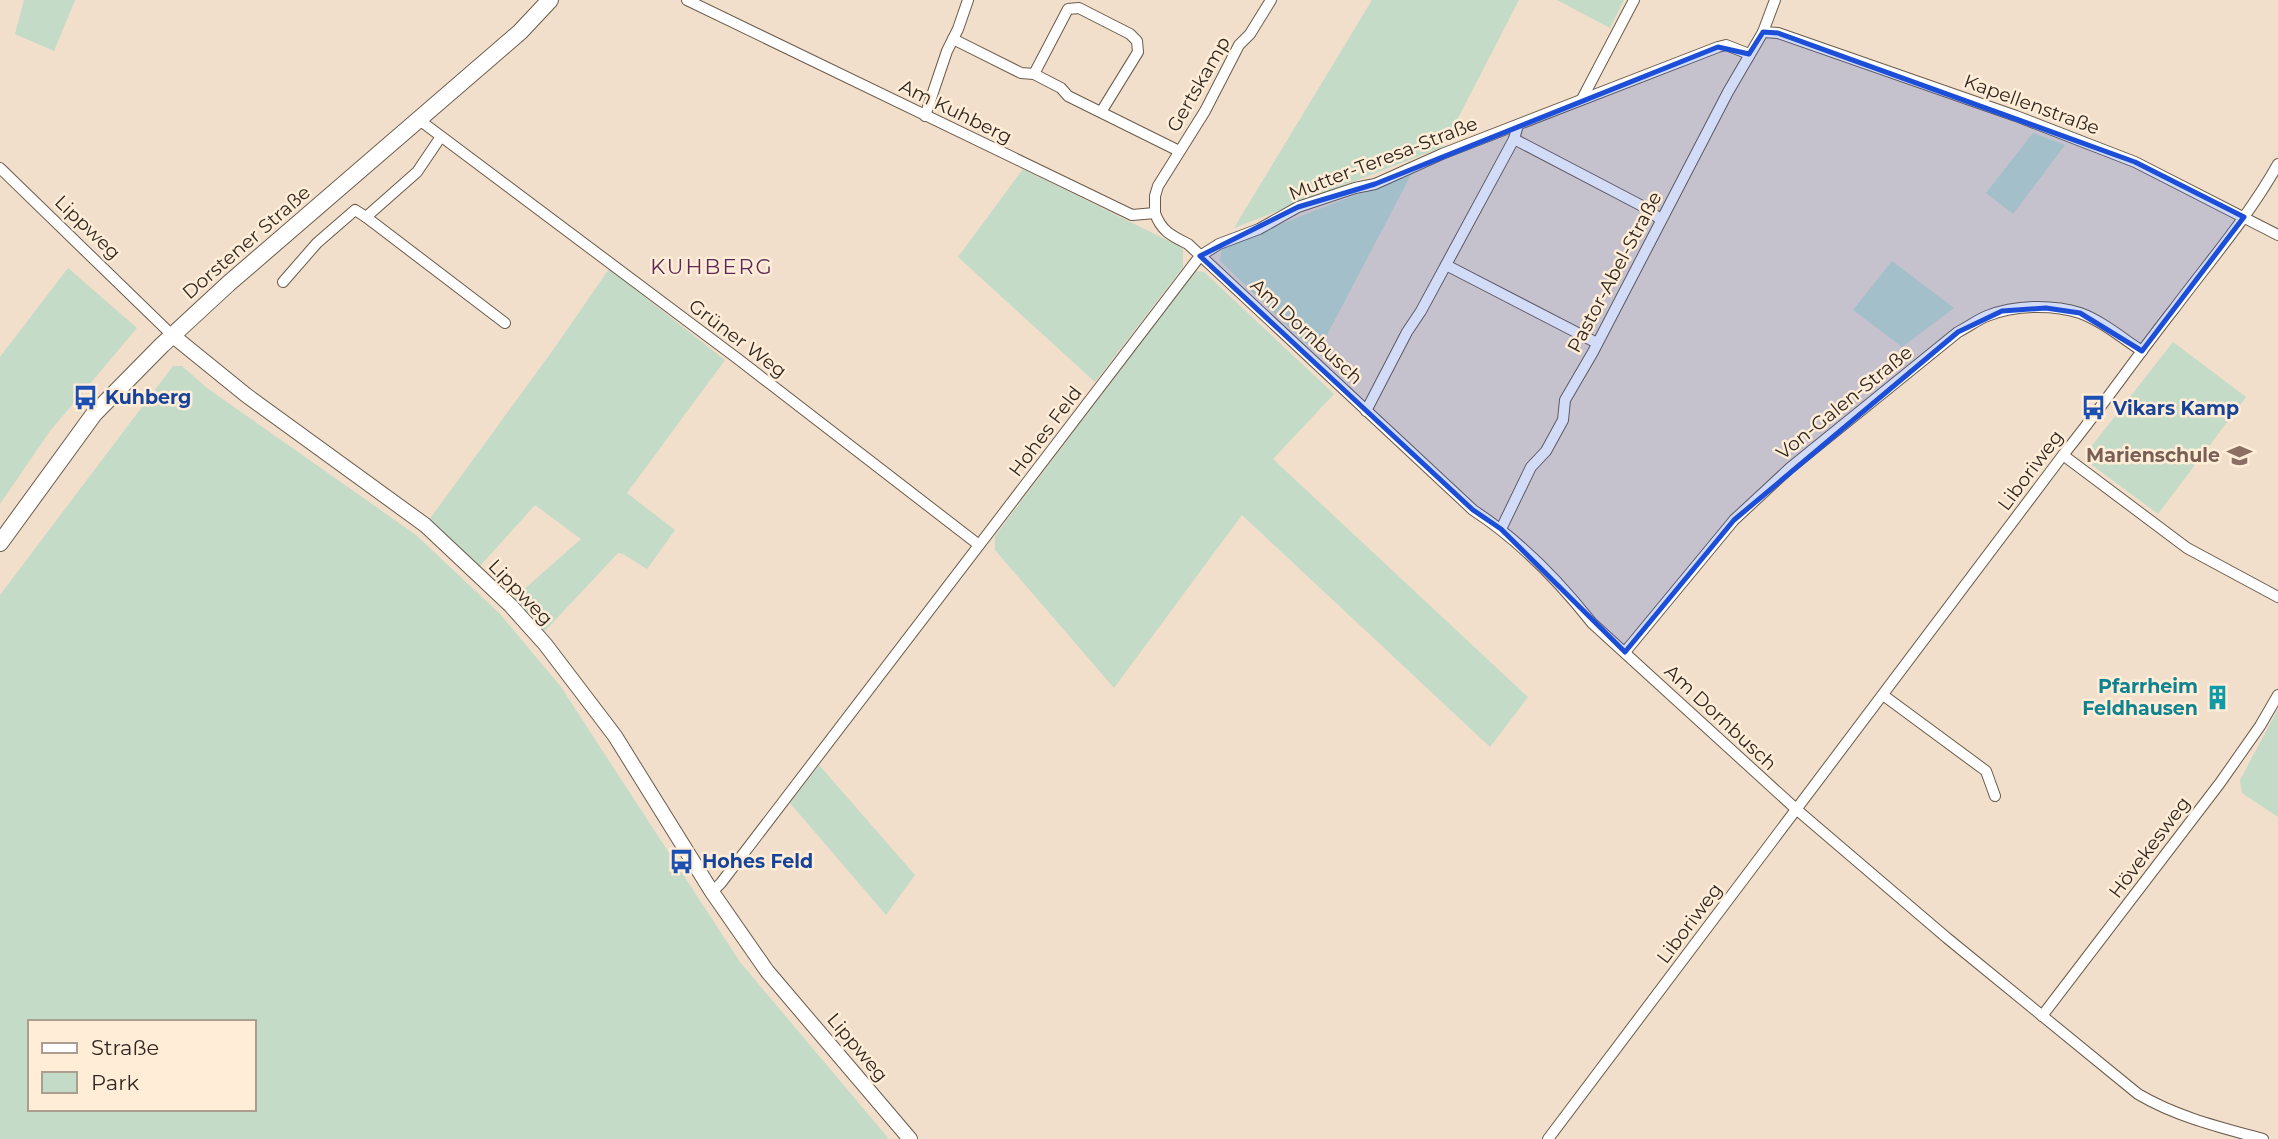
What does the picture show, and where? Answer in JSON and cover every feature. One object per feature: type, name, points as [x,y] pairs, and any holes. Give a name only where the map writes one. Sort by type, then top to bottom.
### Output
[{"type":"main road","name":"Dorstener Straße","points":[[0,543],[94,414],[172,335],[520,32],[550,0]]},
{"type":"street","name":"Am Kuhberg","points":[[687,0],[1132,215],[1155,213]]},
{"type":"street","points":[[925,116],[968,0]]},
{"type":"street","name":"Gertskamp","points":[[1155,213],[1158,186],[1205,111],[1239,45],[1250,34],[1271,0]]},
{"type":"street","points":[[1582,99],[1634,0]]},
{"type":"street","points":[[1763,32],[1775,0]]},
{"type":"street","points":[[1034,74],[1068,9],[1079,8],[1130,34],[1137,41],[1138,52],[1101,112]]},
{"type":"street","name":"Pastor-Abel-Straße","points":[[1501,529],[1531,467],[1545,452],[1563,420],[1565,400],[1763,32]]},
{"type":"street","name":"Kapellenstraße","points":[[1763,32],[1778,33],[2028,120],[2135,162],[2278,235]]},
{"type":"street","name":"Gertskamp","points":[[953,39],[1021,73],[1034,74],[1061,88],[1068,96],[1179,151]]},
{"type":"street","name":"Mutter-Teresa-Straße","points":[[1200,256],[1219,244],[1259,229],[1298,207],[1354,188],[1375,184],[1582,99],[1718,47],[1727,45],[1749,54]]},
{"type":"street","name":"Grüner Weg","points":[[418,119],[760,376],[979,545]]},
{"type":"street","points":[[1366,411],[1514,139],[1518,125]]},
{"type":"street","points":[[366,217],[417,172],[440,138]]},
{"type":"street","points":[[1514,139],[1646,208],[1661,220]]},
{"type":"street","name":"Liboriweg","points":[[1548,1139],[2063,455],[2118,386],[2141,351],[2244,217],[2278,164]]},
{"type":"street","name":"Lippweg","points":[[0,168],[172,335],[246,395],[425,525],[511,606],[553,654],[615,736],[712,892],[767,971],[910,1139]]},
{"type":"street","points":[[283,282],[317,243],[355,210],[505,323]]},
{"type":"street","points":[[1155,213],[1168,234],[1188,244],[1200,256]]},
{"type":"street","name":"Am Dornbusch","points":[[1200,256],[1472,510],[1501,529],[1565,589],[1592,623],[1796,809],[1947,938],[2138,1094],[2192,1119],[2263,1139]]},
{"type":"street","name":"Hohes Feld","points":[[712,892],[1200,256]]},
{"type":"street","points":[[1446,265],[1597,344]]},
{"type":"street","name":"Von-Galen-Straße","points":[[1625,652],[1734,520],[1829,436],[1958,332],[2001,311],[2046,308],[2080,313],[2141,351]]},
{"type":"street","points":[[2063,455],[2187,548],[2278,597]]},
{"type":"street","points":[[1883,695],[1986,771],[1995,796]]},
{"type":"street","name":"Hövekesweg","points":[[2042,1016],[2220,783],[2278,695]]},
{"type":"highlighted area","points":[[1763,32],[1778,33],[2135,162],[2244,217],[2142,351],[2080,313],[2046,308],[2002,311],[1958,332],[1734,520],[1625,652],[1501,529],[1473,510],[1200,256],[1298,207],[1375,184],[1718,47],[1749,54]]},
{"type":"green space","points":[[24,0],[75,0],[54,51],[15,34]]},
{"type":"green space","points":[[1372,0],[1519,0],[1443,147],[1234,228]]},
{"type":"green space","points":[[1557,0],[1624,0],[1610,28]]},
{"type":"green space","points":[[2033,133],[2065,145],[2013,214],[1986,193]]},
{"type":"green space","points":[[1023,169],[1183,248],[1183,267],[1095,382],[958,257]]},
{"type":"green space","points":[[1412,173],[1317,354],[1220,261],[1222,247]]},
{"type":"green space","points":[[1892,261],[1954,308],[1902,347],[1853,310]]},
{"type":"green space","points":[[68,268],[137,328],[50,431],[0,504],[0,357]]},
{"type":"green space","points":[[609,269],[725,360],[627,493],[675,530],[647,569],[618,553],[544,632],[513,599],[581,539],[535,505],[480,566],[429,520]]},
{"type":"green space","points":[[1195,271],[1204,272],[1334,394],[1273,459],[1528,697],[1490,747],[1242,515],[1114,688],[995,550],[995,536]]},
{"type":"green space","points":[[2173,342],[2246,397],[2158,514],[2092,465],[2088,453]]},
{"type":"green space","points":[[173,366],[182,366],[207,388],[416,535],[500,614],[561,687],[740,962],[889,1139],[0,1139],[0,595]]},
{"type":"green space","points":[[2278,709],[2278,817],[2242,793],[2240,780]]},
{"type":"green space","points":[[819,765],[915,875],[886,915],[790,803]]},
{"type":"place","name":"Kuhberg","points":[[85,397]]},
{"type":"place","name":"Vikars Kamp","points":[[2093,408]]},
{"type":"place","name":"Marienschule","points":[[2240,455]]},
{"type":"place","name":"Pfarrheim Feldhausen","points":[[2218,697]]},
{"type":"place","name":"Hohes Feld","points":[[682,861]]},
{"type":"district","name":"KUHBERG","points":[[712,267]]}]
